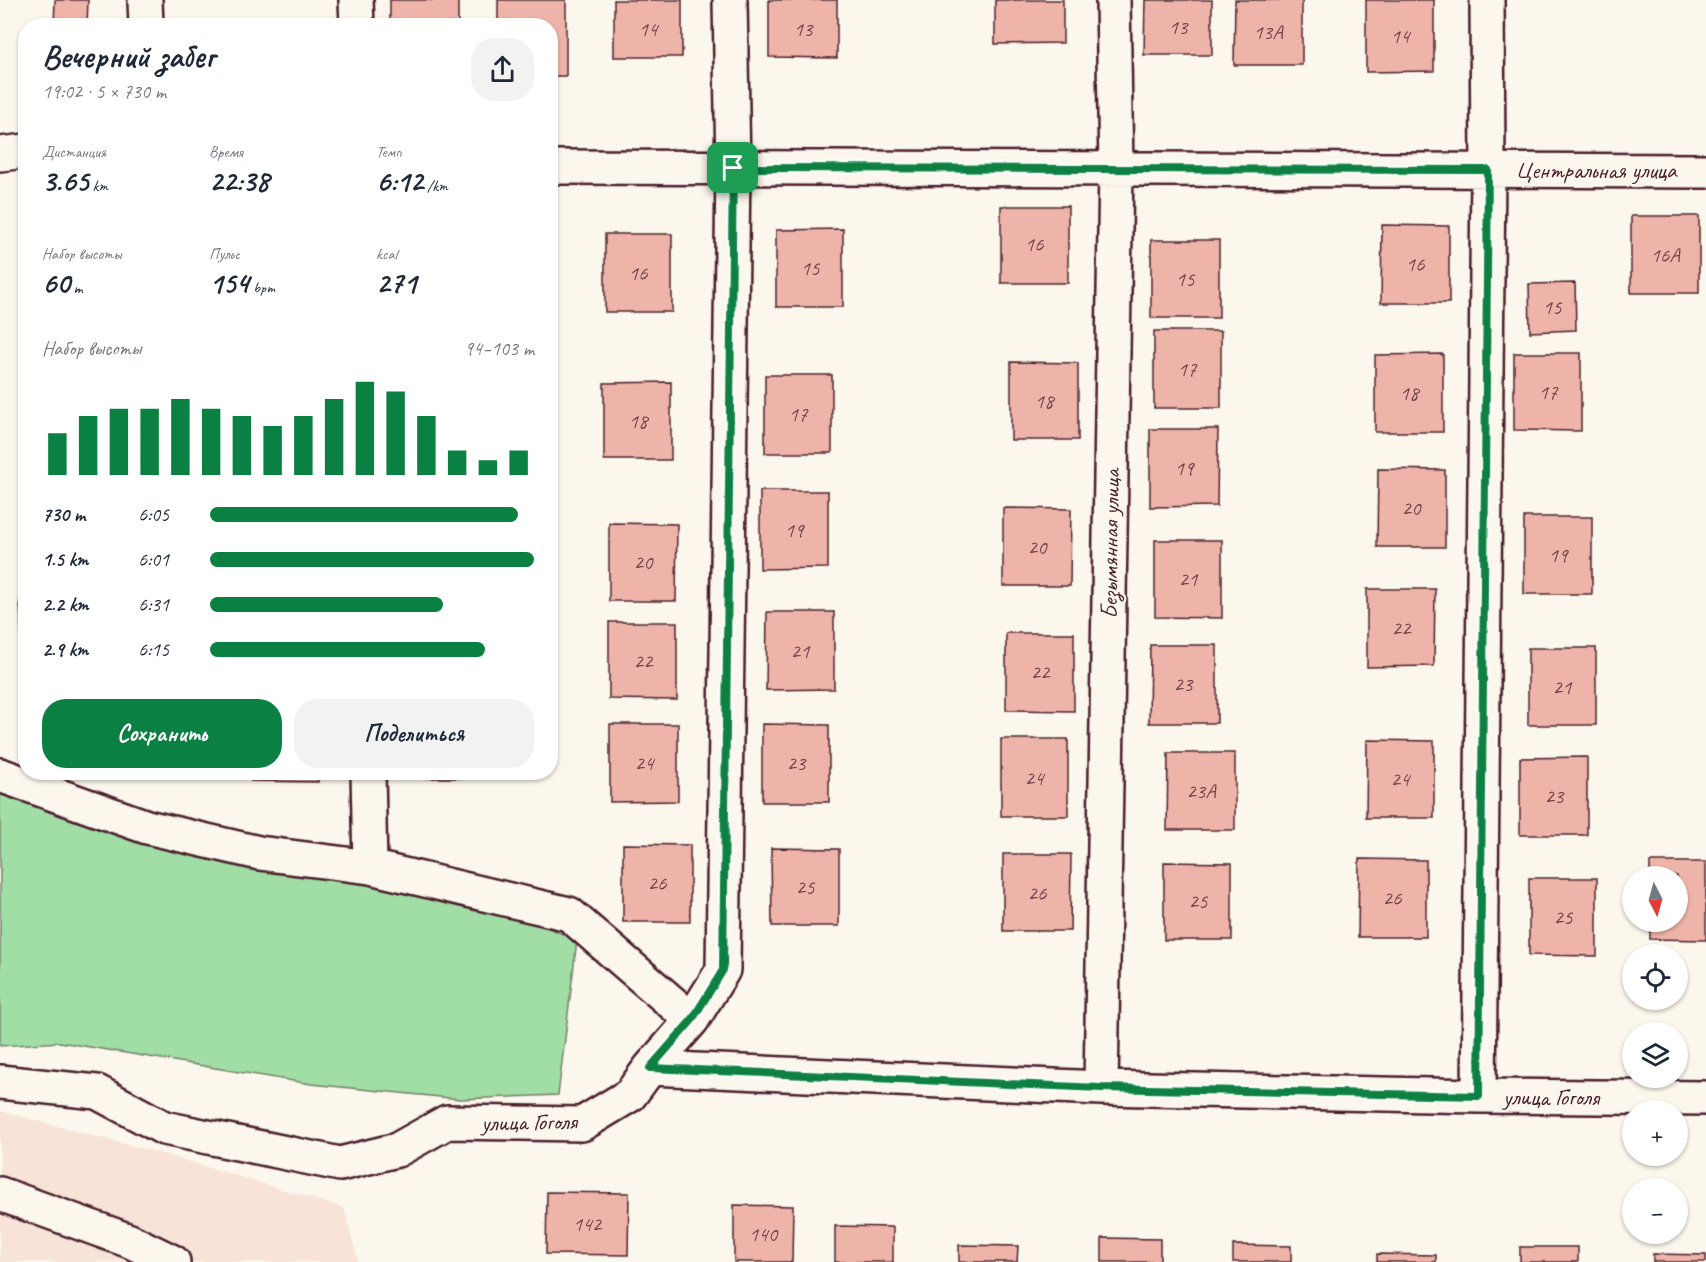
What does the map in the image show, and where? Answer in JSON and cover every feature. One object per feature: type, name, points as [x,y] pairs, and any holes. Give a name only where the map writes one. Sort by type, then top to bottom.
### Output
[{"type":"street","points":[[145,0],[146,18]]},
{"type":"street","points":[[356,0],[357,18]]},
{"type":"street","points":[[650,1068],[692,1020],[723,970],[733,168],[730,0]]},
{"type":"street","name":"Безымянная улица","points":[[1101,1088],[1116,169],[1113,0]]},
{"type":"street","points":[[1479,1096],[1488,170],[1487,0]]},
{"type":"street","points":[[0,154],[18,152]]},
{"type":"street","name":"Центральная улица","points":[[558,167],[1706,171]]},
{"type":"street","points":[[0,775],[147,827],[259,853],[369,867],[569,914],[692,1020]]},
{"type":"street","points":[[368,780],[369,867]]},
{"type":"street","name":"улица Гоголя","points":[[0,1082],[97,1092],[164,1128],[340,1164],[397,1150],[447,1122],[582,1125],[630,1095],[650,1068],[1101,1088],[1706,1098]]},
{"type":"street","points":[[0,1194],[130,1240],[173,1262]]},
{"type":"shaded area","points":[[0,1111],[170,1156],[344,1208],[358,1262],[0,1262]]},
{"type":"green space","points":[[0,790],[369,883],[518,915],[577,940],[558,1095],[460,1099],[311,1084],[60,1042],[0,1046]]},
{"type":"building","points":[[55,0],[88,0],[87,18],[54,18]]},
{"type":"building","points":[[390,0],[458,0],[458,18],[390,18]]},
{"type":"building","points":[[498,0],[566,0],[566,76],[558,76],[558,18],[498,18]]},
{"type":"building","points":[[614,0],[682,0],[682,57],[614,57]]},
{"type":"building","points":[[769,0],[837,0],[837,58],[769,57]]},
{"type":"building","points":[[995,0],[1063,0],[1063,43],[995,44]]},
{"type":"building","points":[[1145,0],[1212,0],[1212,55],[1144,55]]},
{"type":"building","points":[[1235,0],[1302,0],[1302,65],[1234,65]]},
{"type":"building","points":[[1366,0],[1434,0],[1434,71],[1366,72]]},
{"type":"building","points":[[1001,206],[1068,206],[1068,283],[1001,283]]},
{"type":"building","points":[[1631,216],[1699,216],[1699,293],[1631,293]]},
{"type":"building","points":[[1382,225],[1449,226],[1449,303],[1381,303]]},
{"type":"building","points":[[843,229],[843,307],[776,307],[776,230]]},
{"type":"building","points":[[605,234],[672,234],[672,312],[605,312]]},
{"type":"building","points":[[1151,240],[1219,240],[1219,318],[1151,318]]},
{"type":"building","points":[[1575,283],[1576,330],[1530,332],[1529,284]]},
{"type":"building","points":[[1154,331],[1221,331],[1221,408],[1154,408]]},
{"type":"building","points":[[1514,353],[1581,353],[1581,431],[1514,430]]},
{"type":"building","points":[[1443,354],[1443,432],[1375,432],[1375,355]]},
{"type":"building","points":[[1011,362],[1078,363],[1078,440],[1011,440]]},
{"type":"building","points":[[765,375],[832,375],[832,453],[765,453]]},
{"type":"building","points":[[671,382],[671,460],[604,460],[604,383]]},
{"type":"building","points":[[1150,429],[1218,429],[1217,506],[1150,507]]},
{"type":"building","points":[[1378,469],[1445,470],[1445,547],[1377,547]]},
{"type":"building","points":[[760,491],[828,491],[828,568],[760,569]]},
{"type":"building","points":[[1003,508],[1071,509],[1070,586],[1003,586]]},
{"type":"building","points":[[1524,517],[1592,517],[1592,594],[1524,594]]},
{"type":"building","points":[[609,523],[677,524],[676,601],[609,601]]},
{"type":"building","points":[[1155,540],[1222,540],[1222,618],[1155,617]]},
{"type":"building","points":[[1367,589],[1435,589],[1434,666],[1367,667]]},
{"type":"building","points":[[767,612],[834,612],[834,689],[766,690]]},
{"type":"building","points":[[609,622],[677,622],[677,700],[609,699]]},
{"type":"building","points":[[1006,633],[1074,633],[1074,711],[1006,710]]},
{"type":"building","points":[[1150,645],[1217,645],[1217,723],[1149,723]]},
{"type":"building","points":[[1528,648],[1596,648],[1596,725],[1528,725]]},
{"type":"building","points":[[610,724],[678,724],[678,801],[610,802]]},
{"type":"building","points":[[762,724],[829,725],[829,802],[762,802]]},
{"type":"building","points":[[1001,739],[1068,739],[1068,816],[1001,816]]},
{"type":"building","points":[[1367,740],[1434,741],[1434,818],[1366,818]]},
{"type":"building","points":[[1168,753],[1235,753],[1235,830],[1167,830]]},
{"type":"building","points":[[1587,757],[1587,835],[1520,835],[1520,758]]},
{"type":"building","points":[[318,780],[318,782],[251,781]]},
{"type":"building","points":[[623,844],[690,845],[690,922],[623,922]]},
{"type":"building","points":[[771,848],[839,849],[839,926],[772,926]]},
{"type":"building","points":[[1003,854],[1071,854],[1070,931],[1003,931]]},
{"type":"building","points":[[1359,859],[1426,860],[1426,937],[1358,937]]},
{"type":"building","points":[[1164,862],[1232,863],[1232,940],[1164,940]]},
{"type":"building","points":[[1650,862],[1706,862],[1706,940],[1650,939],[1650,932],[1688,932],[1688,866],[1650,866]]},
{"type":"building","points":[[1529,878],[1597,878],[1597,956],[1529,955]]},
{"type":"building","points":[[547,1192],[629,1193],[628,1255],[546,1254]]},
{"type":"building","points":[[734,1205],[793,1206],[792,1262],[734,1262]]},
{"type":"building","points":[[835,1226],[893,1227],[893,1262],[835,1262]]},
{"type":"building","points":[[1102,1238],[1160,1239],[1160,1262],[1102,1262]]},
{"type":"building","points":[[959,1245],[1018,1246],[1017,1262],[959,1262]]},
{"type":"building","points":[[1233,1245],[1291,1246],[1291,1262],[1233,1262]]},
{"type":"building","points":[[1520,1247],[1578,1247],[1578,1262],[1520,1262]]},
{"type":"building","points":[[1377,1254],[1436,1255],[1436,1262],[1377,1262]]},
{"type":"building","points":[[1653,1254],[1706,1255],[1706,1262],[1653,1262]]},
{"type":"route","points":[[733,168],[1488,170],[1479,1096],[1101,1088],[650,1068],[692,1020],[723,970],[733,168]]}]
